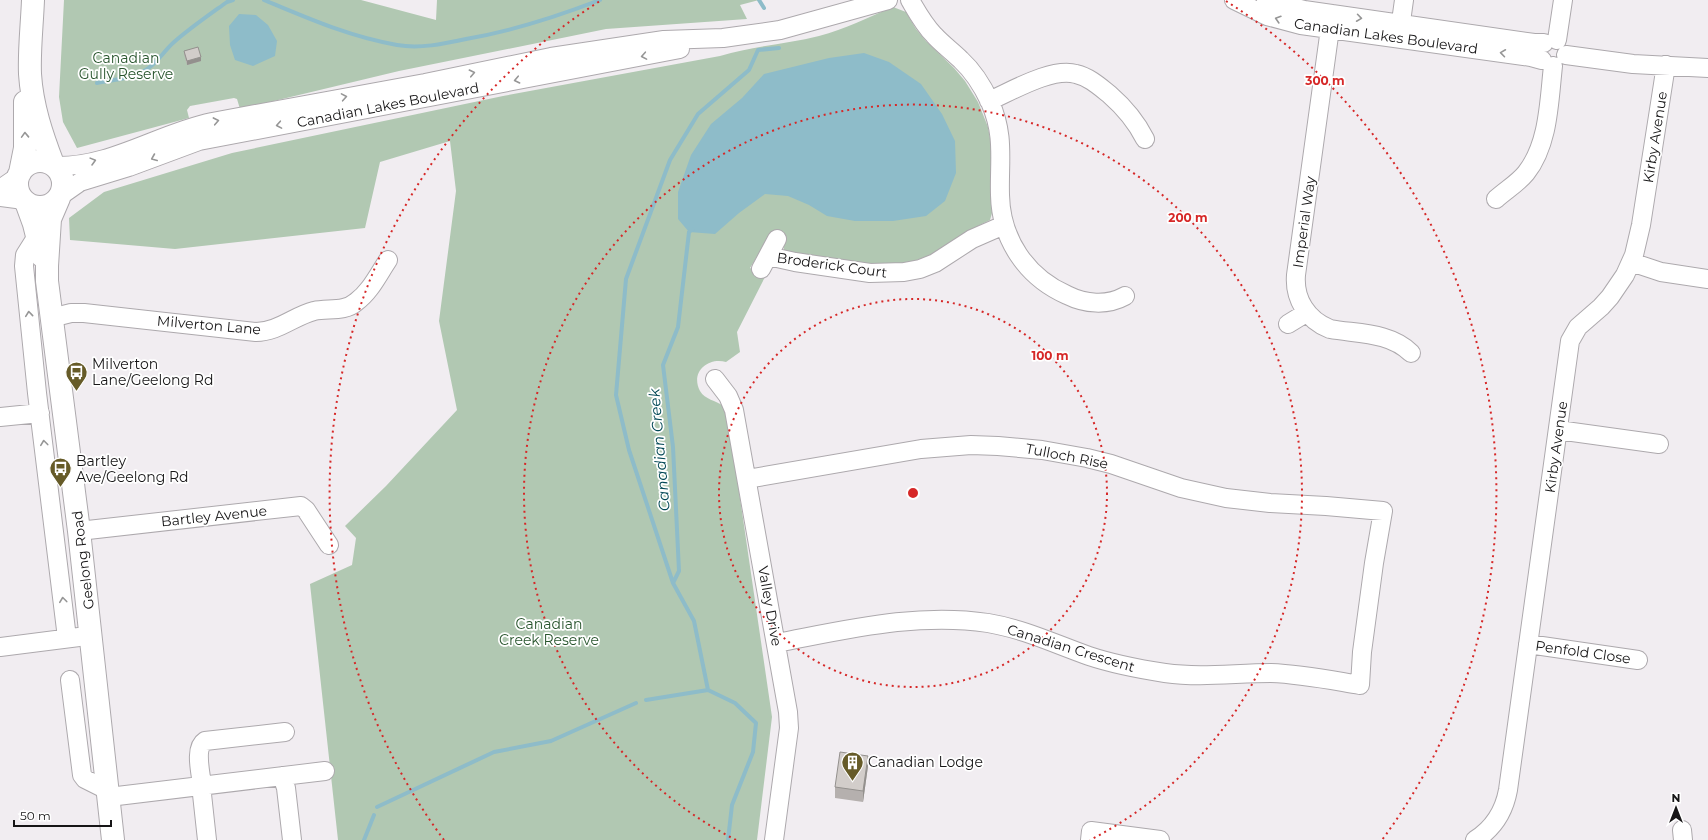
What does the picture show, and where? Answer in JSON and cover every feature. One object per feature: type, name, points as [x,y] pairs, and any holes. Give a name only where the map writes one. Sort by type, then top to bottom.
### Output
[{"type":"main road","points":[[30,74],[33,99],[39,124],[54,165],[60,172],[63,180],[63,188],[60,197],[53,204],[42,207],[33,206],[25,201],[18,190],[25,148],[24,109],[30,74],[34,0]]},
{"type":"main road","points":[[20,174],[26,166],[33,162],[42,161],[54,165]]},
{"type":"main road","name":"Geelong Road","points":[[47,281],[50,219],[60,197]]},
{"type":"main road","name":"Geelong Road","points":[[25,201],[37,236],[47,281],[79,531],[113,840]]},
{"type":"street","name":"Canadian Lakes Boulevard","points":[[842,13],[866,0]]},
{"type":"street","name":"Canadian Lakes Boulevard","points":[[60,197],[80,182],[128,168],[199,141],[658,54],[723,38],[780,30],[888,0]]},
{"type":"street","points":[[910,0],[927,28],[967,66],[989,101],[998,125],[1001,144],[1000,196],[1004,225],[1012,245],[1024,262],[1040,279],[1052,288],[1075,299],[1092,302],[1112,301],[1125,296]]},
{"type":"street","name":"Canadian Lakes Boulevard","points":[[1234,0],[1255,11],[1279,19],[1331,22],[1400,31],[1534,43],[1550,41]]},
{"type":"street","name":"Canadian Lakes Boulevard","points":[[1266,0],[1331,22]]},
{"type":"street","points":[[1400,31],[1404,0]]},
{"type":"street","points":[[1554,61],[1540,51],[1550,41],[1563,0]]},
{"type":"street","name":"Imperial Way","points":[[1331,22],[1296,279],[1297,293],[1306,313],[1314,321],[1325,328],[1390,339],[1399,343],[1411,353]]},
{"type":"street","name":"Canadian Lakes Boulevard","points":[[1400,31],[1554,61],[1708,68]]},
{"type":"street","name":"Canadian Lakes Boulevard","points":[[54,165],[77,165],[109,157],[199,124],[425,83],[551,57],[664,40],[723,38]]},
{"type":"street","points":[[1496,199],[1524,175],[1538,152],[1544,131],[1554,61],[1565,47],[1562,43],[1550,41]]},
{"type":"street","name":"Kirby Avenue","points":[[1475,840],[1490,828],[1505,805],[1569,348],[1572,336],[1580,325],[1610,297],[1631,262],[1641,225],[1666,65]]},
{"type":"street","points":[[989,101],[1048,75],[1065,72],[1076,74],[1092,81],[1120,104],[1133,118],[1145,139]]},
{"type":"street","points":[[0,189],[20,174]]},
{"type":"street","points":[[0,197],[25,201]]},
{"type":"street","name":"Broderick Court","points":[[777,240],[765,263],[795,262],[870,273],[904,272],[920,269],[935,263],[972,239],[1004,225]]},
{"type":"street","name":"Geelong Road","points":[[37,236],[25,255],[24,266],[67,638]]},
{"type":"street","name":"Milverton Lane","points":[[52,318],[71,313],[84,313],[250,331],[266,331],[309,313],[355,304],[367,292],[388,260]]},
{"type":"street","points":[[1631,262],[1662,272],[1708,279]]},
{"type":"street","points":[[1288,324],[1306,313]]},
{"type":"street","name":"Valley Drive","points":[[716,379],[733,406],[787,703],[789,728],[774,840]]},
{"type":"street","points":[[0,417],[40,413]]},
{"type":"street","points":[[1558,430],[1659,444]]},
{"type":"street","name":"Tulloch Rise","points":[[747,479],[921,449],[971,445],[998,446],[1042,450],[1087,458],[1111,464],[1181,488],[1226,498],[1270,504],[1326,506],[1383,512]]},
{"type":"street","name":"Bartley Avenue","points":[[79,531],[301,506],[306,510],[329,545]]},
{"type":"street","name":"Canadian Crescent","points":[[776,643],[901,621],[950,620],[988,623],[1012,629],[1042,638],[1089,656],[1121,665],[1151,671],[1196,676],[1282,674],[1311,676],[1360,685],[1362,652],[1374,563],[1383,512]]},
{"type":"street","points":[[0,647],[91,636]]},
{"type":"street","name":"Penfold Close","points":[[1528,644],[1638,660]]},
{"type":"street","points":[[70,680],[82,775],[85,779],[109,794],[325,771]]},
{"type":"street","points":[[207,840],[199,751],[202,743],[205,741],[284,732]]},
{"type":"street","points":[[282,776],[286,786],[292,840]]},
{"type":"street","points":[[1090,840],[1091,831],[1160,840]]},
{"type":"green space","name":"Canadian Gully Reserve","points":[[64,0],[361,0],[436,20],[437,0],[759,0],[740,5],[747,19],[606,29],[399,71],[240,109],[237,99],[234,98],[190,106],[187,110],[189,118],[77,148],[63,122],[59,97]]},
{"type":"green space","name":"Canadian Creek Reserve","points":[[893,7],[906,12],[916,29],[926,41],[965,81],[978,102],[988,127],[992,149],[992,213],[990,220],[966,232],[931,255],[908,263],[868,265],[791,254],[784,250],[783,243],[772,232],[750,268],[766,275],[737,332],[740,352],[726,362],[719,361],[707,364],[699,372],[697,378],[702,394],[723,406],[728,416],[772,717],[757,840],[338,840],[310,584],[352,565],[356,538],[345,526],[386,486],[457,410],[439,321],[456,191],[450,141],[380,162],[365,228],[175,249],[70,240],[69,218],[104,192],[232,153],[503,96],[807,39],[857,23]]},
{"type":"water","points":[[239,14],[256,15],[268,25],[277,41],[275,56],[253,66],[235,60],[230,45],[229,26]]},
{"type":"water","points":[[864,53],[889,62],[921,84],[942,114],[955,141],[956,173],[945,201],[926,216],[893,221],[855,221],[827,216],[809,205],[788,196],[765,194],[739,213],[715,234],[689,232],[678,219],[678,192],[691,155],[711,124],[742,98],[764,74],[829,58]]},
{"type":"building","points":[[198,47],[201,57],[187,61],[184,51]]},
{"type":"building","name":"Canadian Lodge","points":[[840,752],[868,756],[863,791],[835,787]]},
{"type":"waterway","points":[[97,83],[127,78],[139,74],[149,68],[160,58],[169,46],[186,32],[227,2],[233,0]]},
{"type":"waterway","points":[[264,0],[346,32],[380,42],[406,46],[440,44],[501,32],[551,18],[600,0]]},
{"type":"waterway","name":"Canadian Creek","points":[[759,0],[764,8]]},
{"type":"waterway","points":[[673,583],[629,450],[616,395],[626,279],[670,160],[698,114],[749,70],[758,50],[779,48]]},
{"type":"waterway","name":"Canadian Creek","points":[[693,229],[689,232],[678,327],[663,365],[673,447],[679,571],[673,583],[694,621],[708,690],[735,703],[756,723],[753,752],[732,805],[728,840]]},
{"type":"waterway","points":[[646,700],[708,690]]},
{"type":"waterway","points":[[377,807],[494,752],[551,741],[636,703]]},
{"type":"waterway","points":[[364,840],[374,815]]},
{"type":"place","name":"Milverton Lane/Geelong Rd","points":[[77,392]]},
{"type":"place","name":"Bartley Ave/Geelong Rd","points":[[60,488]]},
{"type":"place","name":"Canadian Lodge","points":[[852,782]]}]
